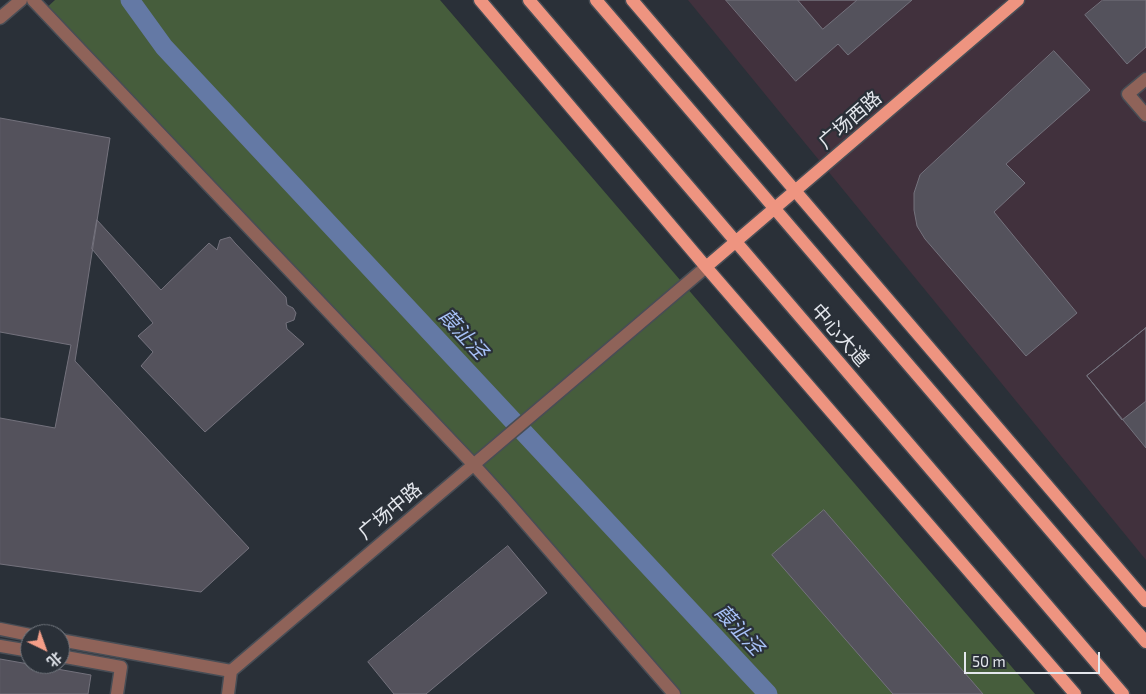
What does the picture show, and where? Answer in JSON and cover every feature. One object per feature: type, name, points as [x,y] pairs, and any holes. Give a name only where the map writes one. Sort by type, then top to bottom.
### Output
[{"type":"main road","points":[[480,0],[706,268],[1075,694]]},
{"type":"main road","name":"中心大道","points":[[529,0],[1123,694]]},
{"type":"main road","name":"中心大道","points":[[596,0],[1146,642]]},
{"type":"main road","points":[[632,0],[1146,601]]},
{"type":"main road","name":"广场西路","points":[[706,268],[1018,0]]},
{"type":"street","points":[[0,18],[20,0]]},
{"type":"street","points":[[33,0],[474,465],[674,694]]},
{"type":"street","points":[[1146,79],[1128,94],[1146,116]]},
{"type":"street","name":"广场中路","points":[[231,671],[706,268]]},
{"type":"street","points":[[0,629],[20,633]]},
{"type":"street","points":[[70,642],[231,671],[228,694]]},
{"type":"street","points":[[0,646],[20,649]]},
{"type":"street","points":[[70,658],[121,667],[116,694]]},
{"type":"shaded area","points":[[688,0],[1146,0],[1146,560]]},
{"type":"green space","points":[[55,0],[440,0],[1035,694],[674,694],[503,497],[43,11]]},
{"type":"building","points":[[726,0],[912,0],[848,55],[838,44],[796,81]]},
{"type":"building","points":[[798,0],[857,0],[823,29]]},
{"type":"building","points":[[1103,0],[1146,0],[1146,47],[1127,64],[1085,15]]},
{"type":"building","points":[[1054,51],[1090,90],[1006,164],[1025,183],[994,212],[1077,313],[1026,356],[925,239],[917,226],[914,210],[914,193],[920,175]]},
{"type":"building","points":[[0,118],[110,138],[75,361],[249,548],[201,592],[0,564]]},
{"type":"building","points":[[97,220],[161,290],[209,243],[217,250],[220,240],[230,237],[286,297],[287,305],[293,308],[296,313],[294,320],[286,323],[287,329],[304,344],[205,432],[141,366],[153,352],[138,336],[153,323],[92,249]]},
{"type":"building","points":[[1146,328],[1146,448],[1087,376]]},
{"type":"building","points":[[1146,328],[1146,401],[1122,420],[1087,376]]},
{"type":"building","points":[[0,332],[71,345],[55,428],[0,418]]},
{"type":"building","points":[[824,510],[983,694],[893,694],[772,555]]},
{"type":"building","points":[[508,546],[547,593],[426,694],[394,694],[368,662]]},
{"type":"building","points":[[0,659],[20,663],[20,674],[70,674],[70,671],[91,675],[88,694],[0,694]]},
{"type":"waterway","name":"葭沚泾","points":[[130,0],[164,47],[768,694]]}]
